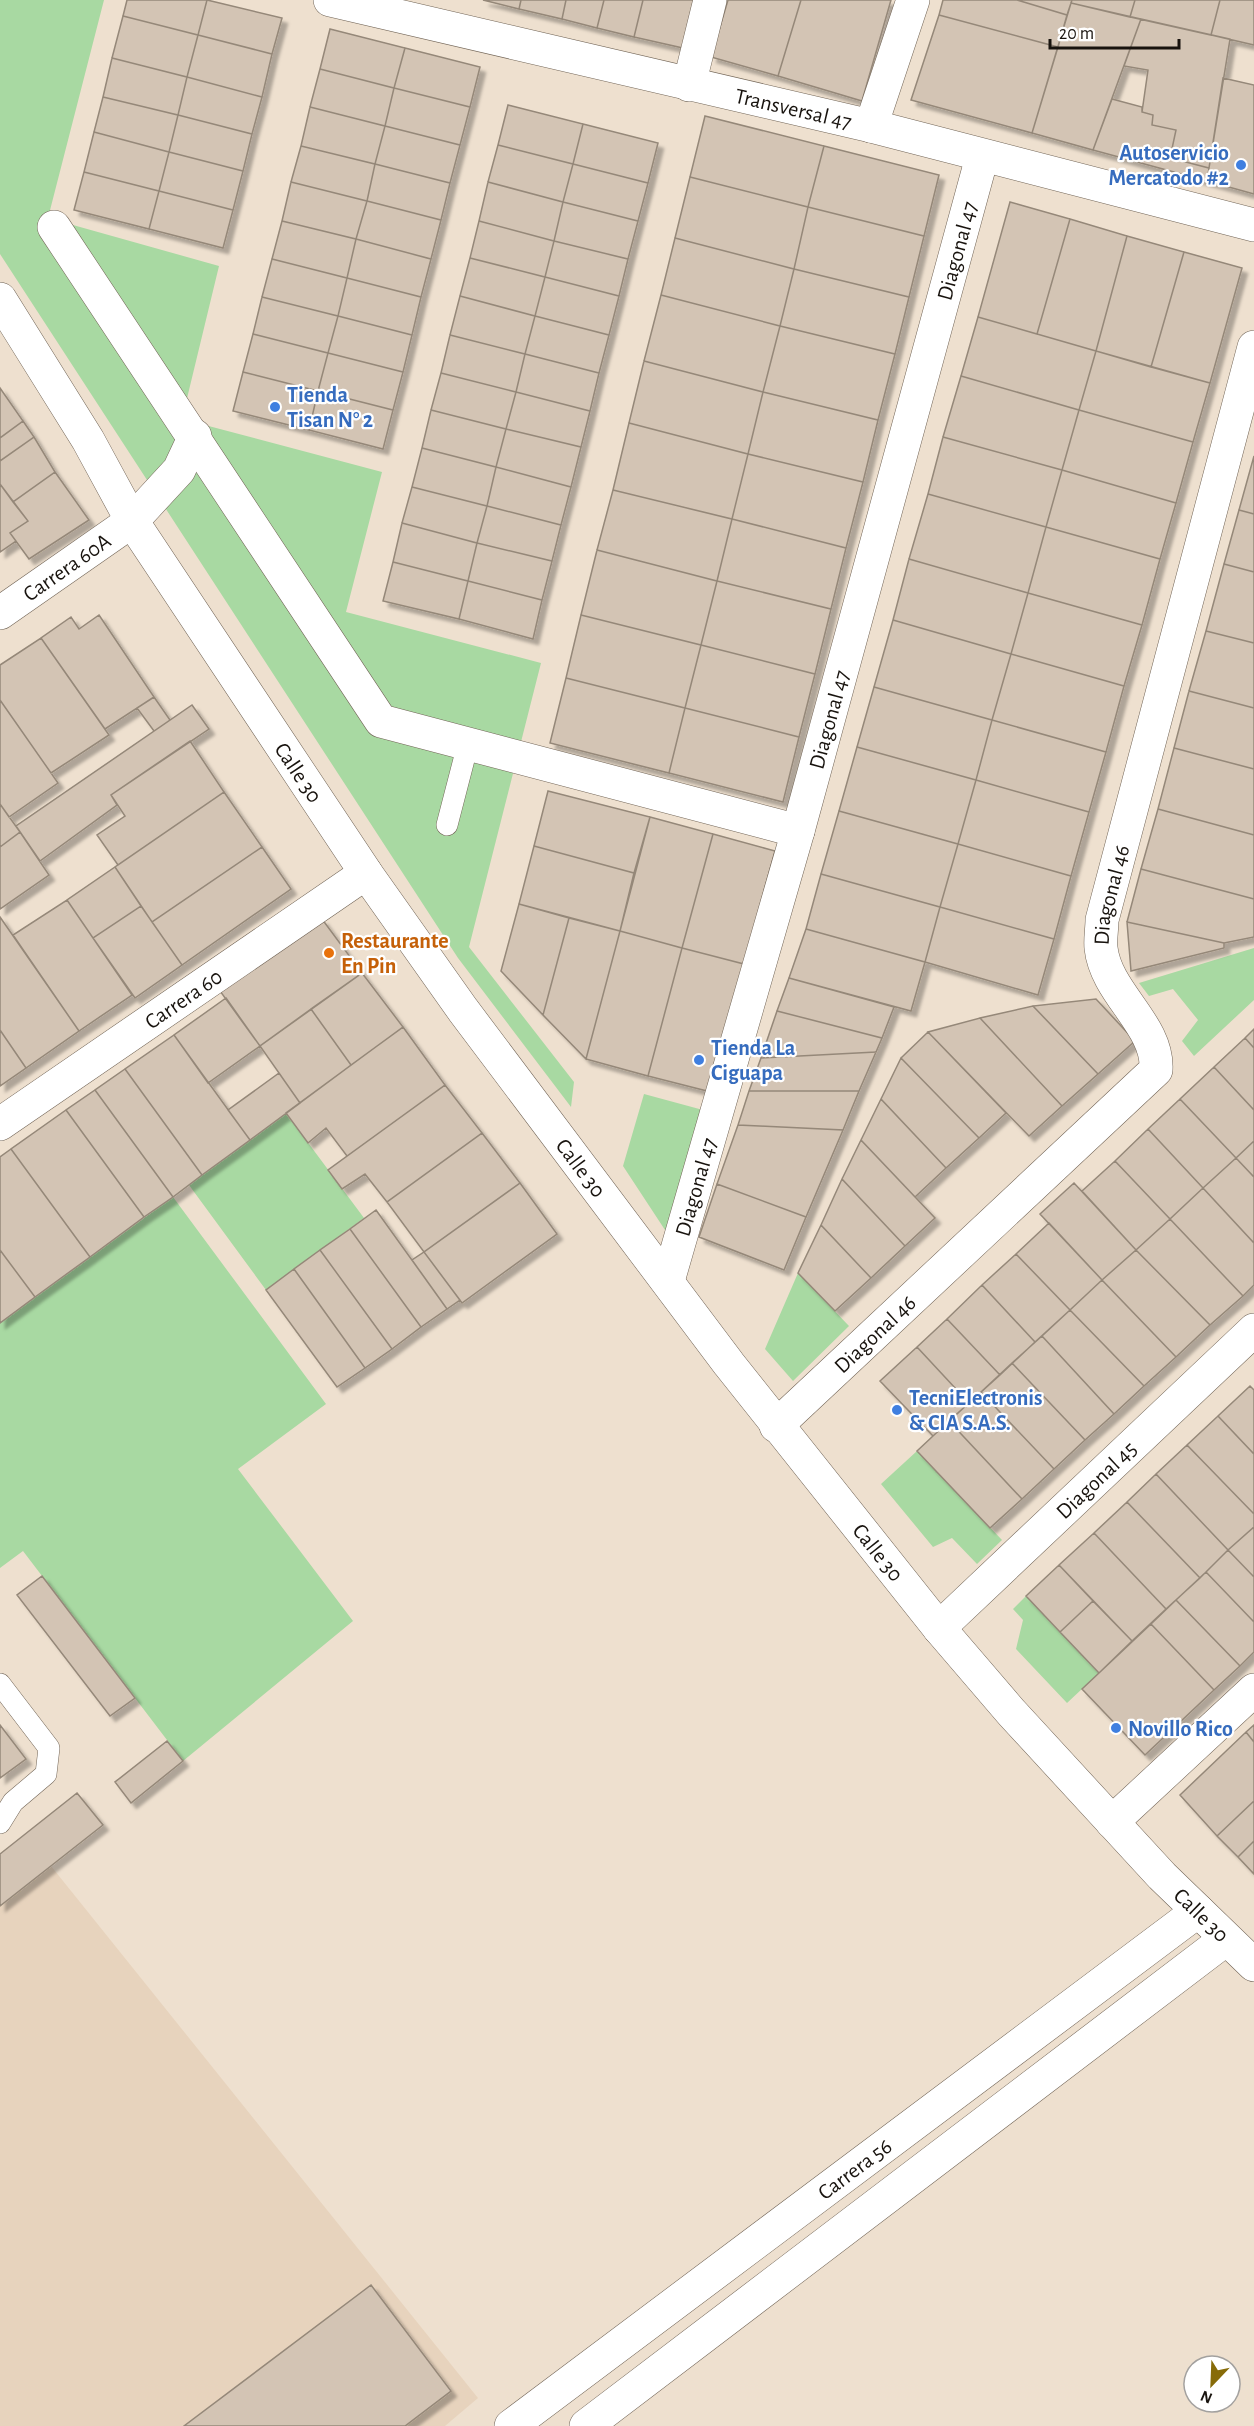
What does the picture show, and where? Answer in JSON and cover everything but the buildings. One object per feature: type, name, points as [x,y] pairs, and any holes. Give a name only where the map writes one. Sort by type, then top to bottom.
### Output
[{"type":"street","name":"Transversal 47","points":[[330,0],[871,126],[982,157],[1254,225]]},
{"type":"street","points":[[689,85],[710,0]]},
{"type":"street","points":[[871,126],[913,0]]},
{"type":"street","name":"Diagonal 47","points":[[668,1281],[798,831],[982,157]]},
{"type":"street","points":[[54,227],[195,436],[381,721],[798,831]]},
{"type":"street","name":"Calle 30","points":[[0,299],[88,440],[132,521],[366,873],[463,1010],[776,1426],[939,1628],[1011,1712],[1112,1822],[1254,1965]]},
{"type":"street","name":"Diagonal 46","points":[[776,1426],[1156,1070],[1157,1054],[1114,984],[1105,963],[1101,948],[1102,920],[1254,347]]},
{"type":"street","name":"Carrera 60A","points":[[0,613],[132,521],[179,470],[195,436]]},
{"type":"street","name":"Carrera 60","points":[[0,1124],[366,873]]},
{"type":"street","name":"Diagonal 45","points":[[939,1628],[1254,1330]]},
{"type":"street","points":[[1112,1822],[1254,1690]]},
{"type":"street","name":"Carrera 56","points":[[511,2426],[1198,1911]]},
{"type":"street","name":"Carrera 56","points":[[586,2426],[1226,1939]]},
{"type":"lane","points":[[447,825],[468,744]]},
{"type":"lane","points":[[0,1684],[49,1748],[45,1774],[13,1802],[0,1823]]},
{"type":"shaded area","points":[[51,1866],[478,2398],[445,2426],[0,2426],[0,1906]]},
{"type":"green space","points":[[0,0],[104,0],[48,218],[219,266],[182,419],[382,472],[346,612],[541,663],[469,947],[574,1082],[571,1107],[458,958],[0,254]]},
{"type":"green space","points":[[1254,948],[1254,1000],[1194,1056],[1182,1041],[1198,1020],[1173,989],[1149,996],[1139,983]]},
{"type":"green space","points":[[644,1094],[703,1110],[667,1233],[623,1166]]},
{"type":"green space","points":[[286,1113],[364,1218],[266,1290],[189,1185]]},
{"type":"green space","points":[[173,1197],[326,1404],[238,1469],[353,1621],[183,1761],[23,1551],[0,1568],[0,1323]]},
{"type":"green space","points":[[798,1273],[849,1326],[793,1381],[765,1349]]},
{"type":"green space","points":[[917,1451],[1002,1540],[977,1564],[952,1538],[933,1547],[881,1484]]},
{"type":"green space","points":[[1026,1596],[1099,1673],[1067,1703],[1016,1649],[1023,1620],[1013,1609]]},
{"type":"place","name":"Autoservicio Mercatodo #2","points":[[1241,165]]},
{"type":"place","name":"Tienda Tisan N° 2","points":[[275,407]]},
{"type":"place","name":"Restaurante En Pin","points":[[329,953]]},
{"type":"place","name":"Tienda La Ciguapa","points":[[699,1060]]},
{"type":"place","name":"TecniElectronis & CIA S.A.S.","points":[[897,1410]]},
{"type":"place","name":"Novillo Rico","points":[[1116,1728]]}]
